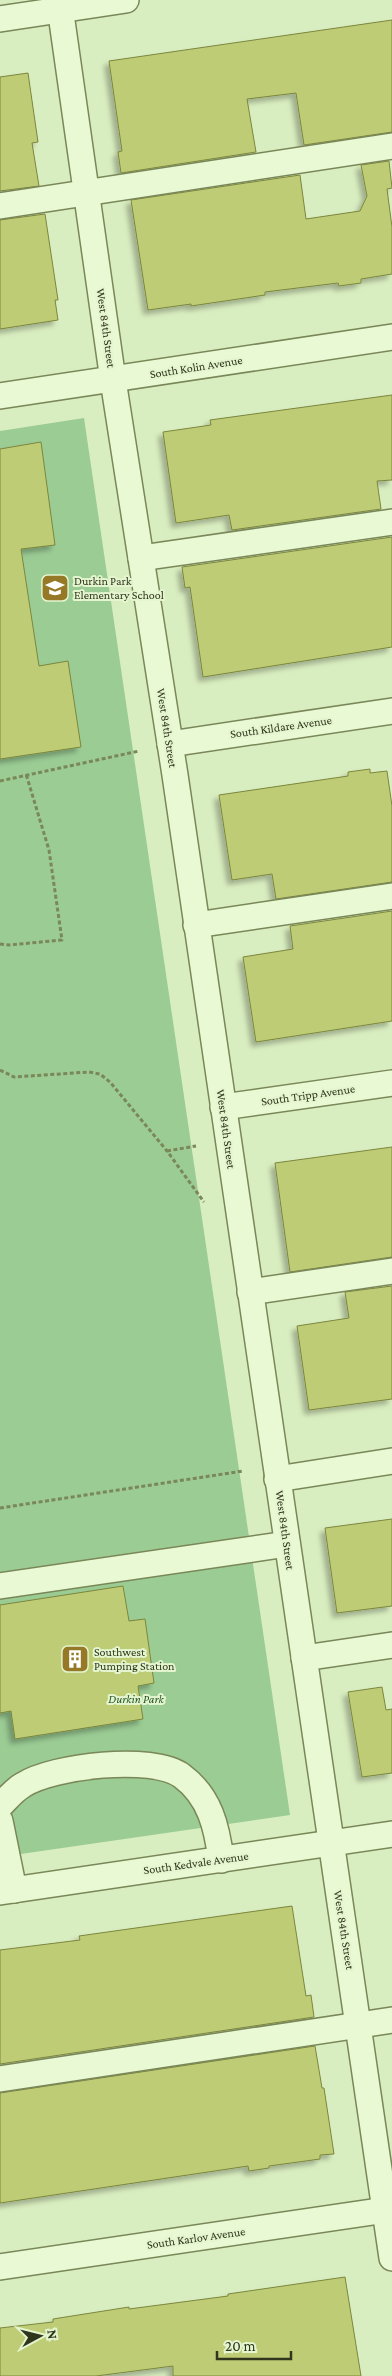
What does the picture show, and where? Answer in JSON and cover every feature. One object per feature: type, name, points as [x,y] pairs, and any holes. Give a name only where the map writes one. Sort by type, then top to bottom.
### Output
[{"type":"street","points":[[0,18],[60,5],[126,0]]},
{"type":"street","name":"West 84th Street","points":[[60,5],[113,380],[170,744],[330,1843],[389,2210],[392,2258]]},
{"type":"street","points":[[0,206],[392,146]]},
{"type":"street","name":"South Kolin Avenue","points":[[0,396],[392,337]]},
{"type":"street","points":[[141,558],[392,522]]},
{"type":"street","name":"South Kildare Avenue","points":[[170,744],[392,711]]},
{"type":"street","points":[[196,925],[392,896]]},
{"type":"street","name":"South Tripp Avenue","points":[[223,1107],[392,1083]]},
{"type":"street","points":[[250,1292],[392,1271]]},
{"type":"street","points":[[277,1478],[392,1461]]},
{"type":"street","points":[[0,1586],[287,1544]]},
{"type":"street","points":[[304,1658],[392,1645]]},
{"type":"street","points":[[0,1806],[23,1785],[52,1774],[132,1763],[161,1767],[181,1775],[210,1808],[218,1831],[221,1860]]},
{"type":"street","points":[[0,1821],[7,1891]]},
{"type":"street","name":"South Kedvale Avenue","points":[[7,1891],[392,1834]]},
{"type":"street","points":[[0,2079],[392,2020]]},
{"type":"street","name":"South Karlov Avenue","points":[[0,2267],[389,2210]]},
{"type":"path","points":[[0,781],[139,751]]},
{"type":"path","points":[[0,944],[9,945],[62,940],[50,850],[26,774]]},
{"type":"path","points":[[0,1070],[14,1077],[89,1072],[100,1074],[110,1082],[167,1151],[204,1202]]},
{"type":"path","points":[[167,1151],[196,1146]]},
{"type":"path","points":[[0,1508],[243,1471]]},
{"type":"green space","name":"Durkin Park","points":[[84,418],[290,1815],[0,1857],[0,431]]},
{"type":"building","points":[[392,20],[392,132],[304,145],[296,93],[247,99],[256,152],[121,173],[118,152],[122,151],[109,61]]},
{"type":"building","points":[[28,73],[38,142],[32,143],[39,186],[0,191],[0,77]]},
{"type":"building","points":[[389,161],[392,188],[387,189],[392,227],[392,274],[361,279],[361,283],[339,286],[338,283],[265,292],[265,295],[191,306],[191,304],[148,310],[131,200],[300,175],[306,219],[360,211],[367,196],[361,165]]},
{"type":"building","points":[[45,214],[58,300],[55,300],[58,320],[0,329],[0,220]]},
{"type":"building","points":[[392,395],[392,480],[377,481],[381,509],[232,530],[229,515],[176,523],[163,432],[211,425],[210,420]]},
{"type":"building","points":[[41,442],[55,545],[21,549],[39,666],[68,661],[81,747],[0,759],[0,449]]},
{"type":"building","points":[[392,537],[392,647],[203,677],[190,587],[185,588],[182,567]]},
{"type":"building","points":[[370,769],[370,773],[387,771],[392,806],[392,882],[276,899],[272,874],[232,880],[219,795],[348,776],[348,772]]},
{"type":"building","points":[[392,911],[392,1021],[256,1042],[243,957],[293,949],[290,926]]},
{"type":"building","points":[[392,1147],[392,1257],[290,1272],[275,1163]]},
{"type":"building","points":[[392,1286],[392,1399],[309,1410],[297,1326],[349,1318],[345,1292]]},
{"type":"building","points":[[392,1519],[392,1606],[337,1613],[325,1528]]},
{"type":"building","name":"Southwest Pumping Station","points":[[123,1586],[129,1621],[145,1619],[154,1683],[138,1686],[143,1719],[15,1739],[11,1711],[0,1713],[0,1605]]},
{"type":"building","points":[[382,1687],[386,1710],[392,1709],[392,1773],[362,1777],[348,1692]]},
{"type":"building","points":[[292,1906],[306,1996],[311,1995],[314,2017],[0,2064],[0,1950],[80,1940],[79,1936]]},
{"type":"building","points":[[315,2046],[322,2088],[324,2088],[334,2154],[320,2155],[320,2159],[269,2166],[269,2168],[249,2171],[248,2166],[0,2203],[0,2093]]},
{"type":"building","points":[[345,2277],[361,2376],[173,2376],[173,2366],[96,2376],[0,2376],[0,2328],[53,2322],[53,2319],[129,2307],[129,2309],[228,2296],[228,2294]]},
{"type":"place","name":"Durkin Park Elementary School","points":[[55,588]]},
{"type":"place","name":"Southwest Pumping Station","points":[[75,1659]]}]
